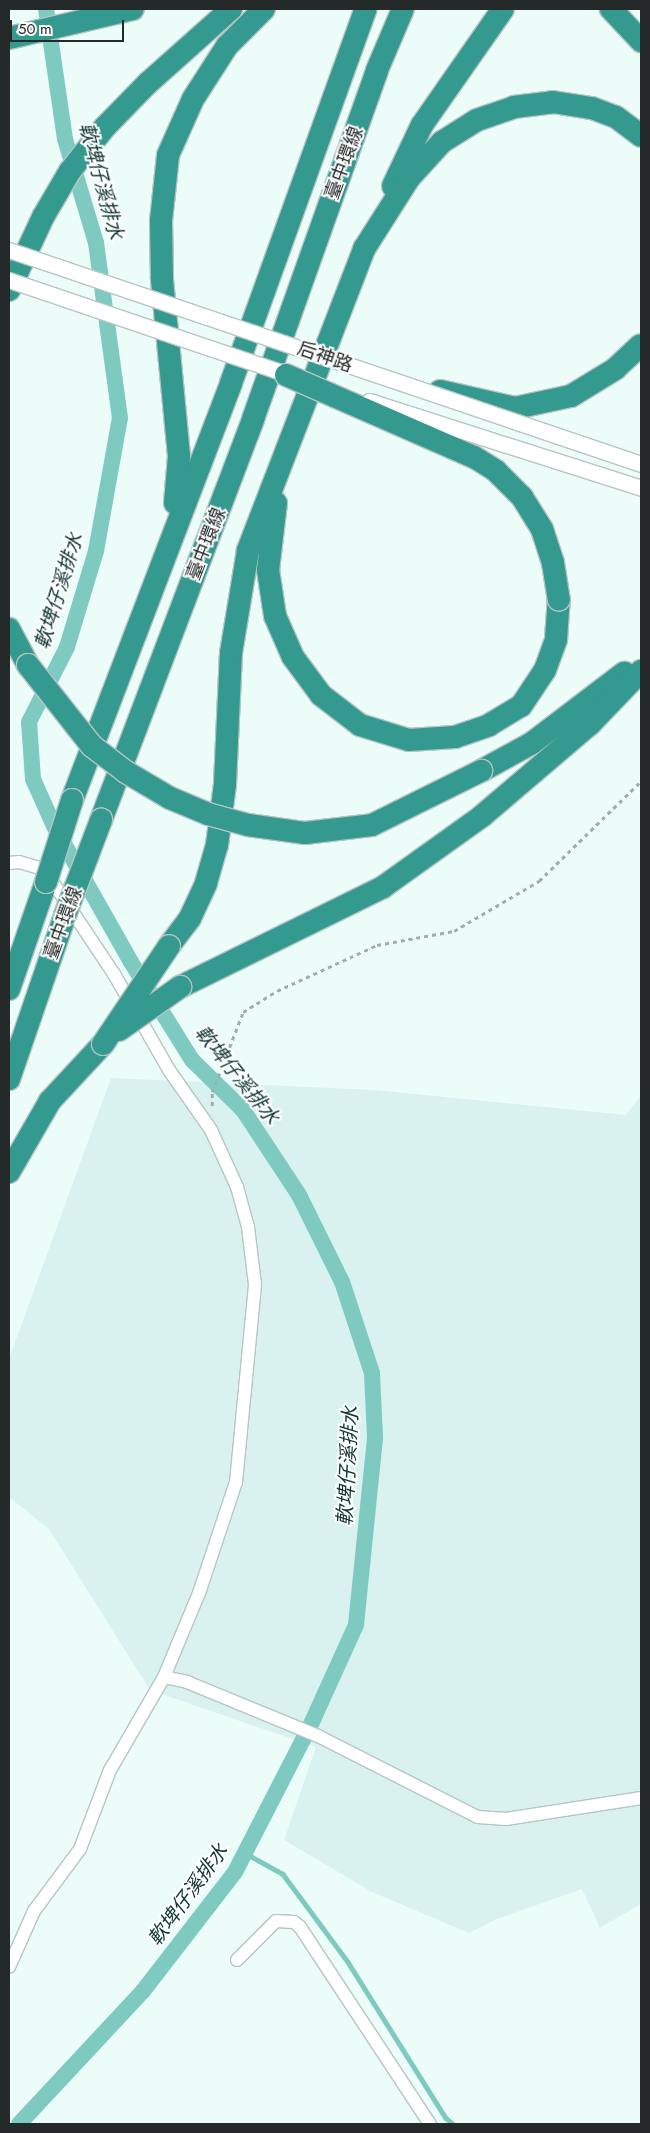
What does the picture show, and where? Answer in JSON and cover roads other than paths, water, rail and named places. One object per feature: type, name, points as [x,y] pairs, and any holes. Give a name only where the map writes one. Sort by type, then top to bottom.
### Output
[{"type":"highway","points":[[9,38],[133,9]]},
{"type":"highway","points":[[9,290],[43,216],[70,171],[105,127],[231,9]]},
{"type":"highway","points":[[170,536],[179,456],[162,278],[161,221],[168,155],[193,99],[227,46],[264,9]]},
{"type":"highway","name":"臺中環線","points":[[9,990],[72,800],[170,536],[231,383],[366,9]]},
{"type":"highway","name":"臺中環線","points":[[9,1079],[65,915],[253,419],[377,70],[403,9]]},
{"type":"highway","points":[[611,9],[641,40]]},
{"type":"highway","points":[[9,1172],[50,1101],[103,1044],[190,918],[206,883],[217,845],[225,784],[227,708],[238,599],[248,550],[364,249],[422,125],[500,13]]},
{"type":"highway","points":[[364,249],[409,178],[442,142],[477,120],[514,107],[553,102],[592,108],[616,117],[641,136]]},
{"type":"highway","points":[[402,383],[515,408],[571,396],[614,369],[641,345]]},
{"type":"highway","points":[[285,454],[271,531],[268,570],[276,616],[293,657],[321,695],[360,725],[409,740],[455,737],[489,725],[521,706],[545,670],[556,639],[559,600],[553,563],[542,529],[522,497],[496,471],[474,457],[286,375]]},
{"type":"highway","points":[[9,629],[28,665],[61,710],[92,746],[126,772],[170,798],[208,814],[248,825],[305,833],[372,825],[481,771],[532,743],[641,661]]},
{"type":"highway","points":[[103,1044],[180,987],[383,886],[482,816],[590,724],[641,671]]},
{"type":"street","name":"后神路","points":[[9,250],[641,464]]},
{"type":"street","name":"后神路","points":[[9,280],[286,375],[641,488]]},
{"type":"street","points":[[9,863],[19,862],[44,869],[114,974],[169,1070],[211,1130],[239,1195],[248,1227],[255,1285],[236,1482],[199,1594],[164,1677],[110,1770],[80,1849],[34,1911],[9,1967]]},
{"type":"street","points":[[164,1677],[186,1682],[318,1736],[478,1817],[506,1818],[641,1798]]},
{"type":"street","points":[[237,1960],[276,1921],[294,1922],[300,1927],[430,2124]]},
{"type":"waterway","name":"軟埤仔溪排水","points":[[19,2124],[143,1991],[235,1872],[312,1722],[356,1625],[375,1437],[372,1373],[342,1282],[299,1195],[243,1110],[192,1060],[131,962],[54,826],[33,779],[29,722],[67,647],[96,551],[120,418],[96,243],[65,139],[46,9]]},
{"type":"waterway","points":[[245,1853],[283,1874],[348,1962],[446,2118],[453,2124]]}]
